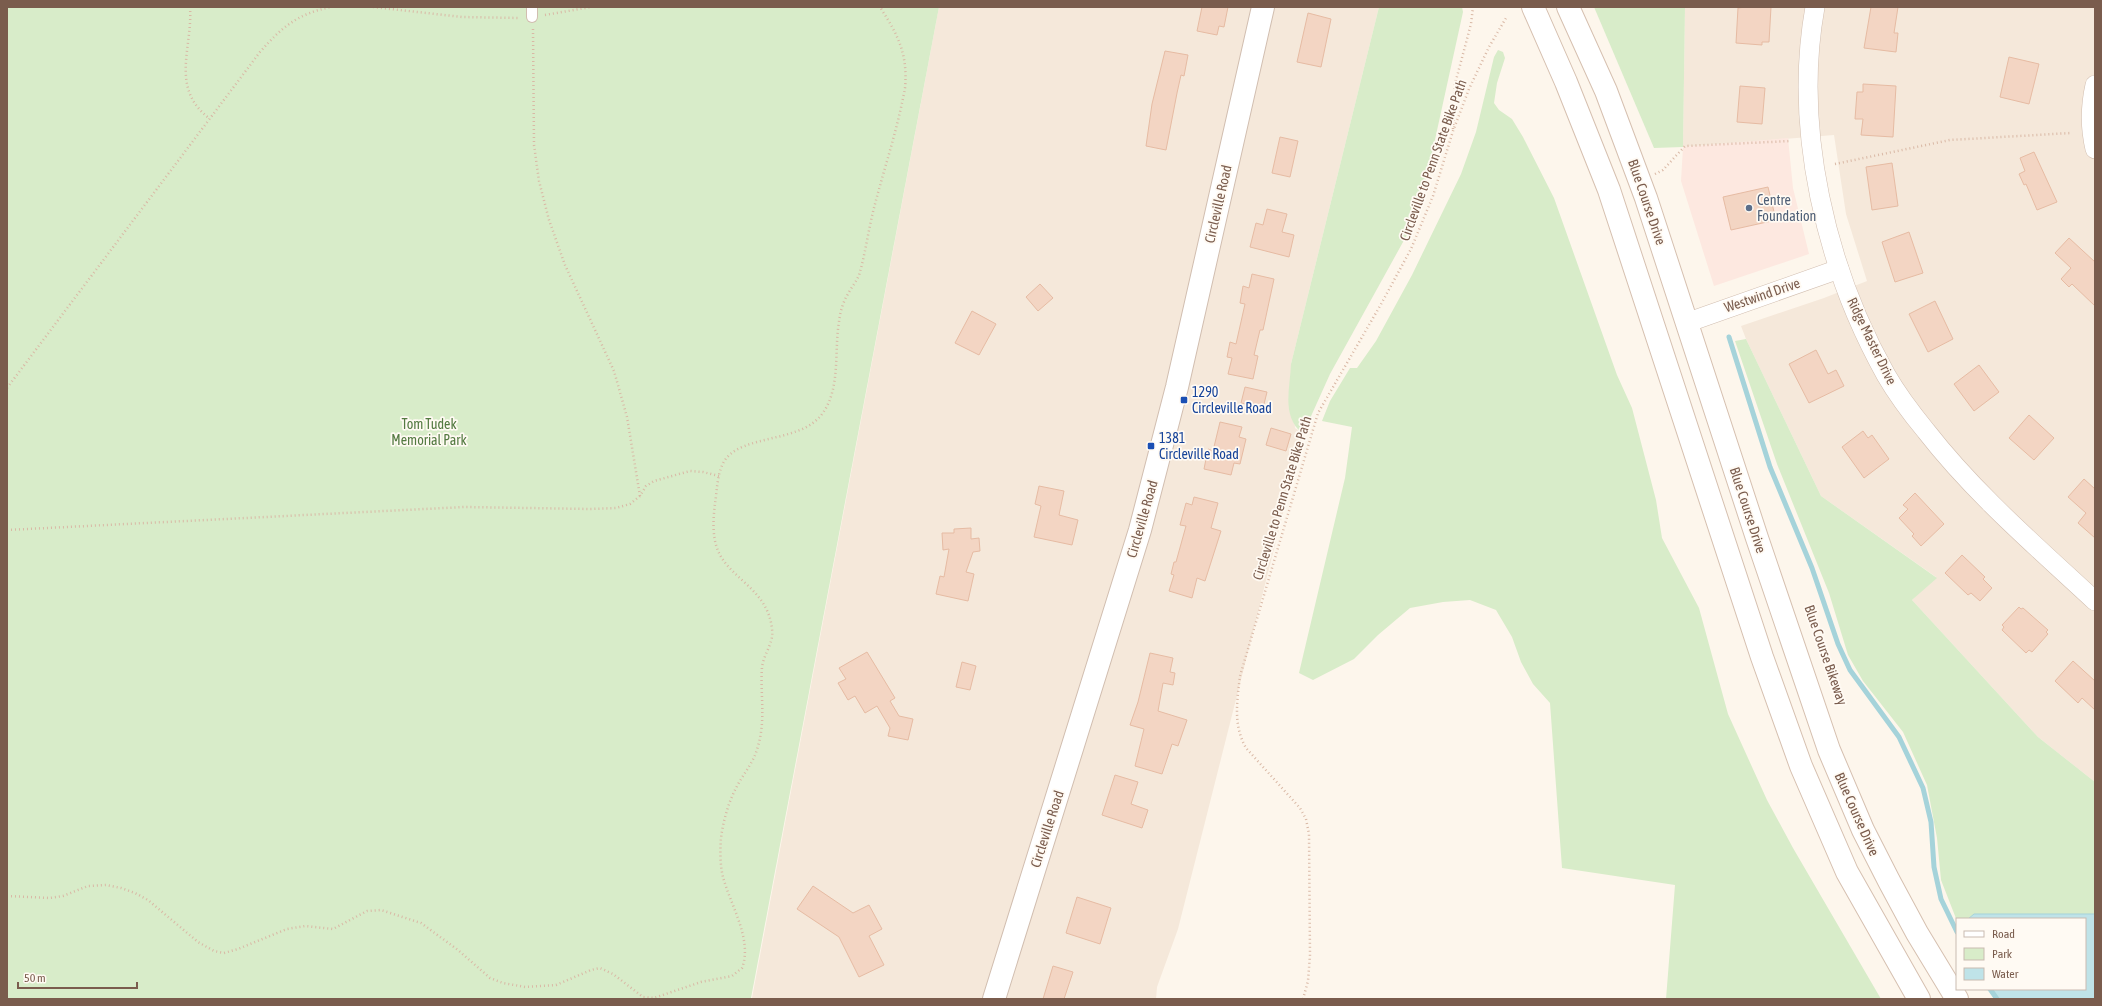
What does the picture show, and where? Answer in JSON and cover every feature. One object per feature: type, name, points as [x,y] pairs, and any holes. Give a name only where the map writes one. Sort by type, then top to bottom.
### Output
[{"type":"main road","name":"Circleville Road","points":[[994,999],[1140,530],[1177,387],[1263,7]]},
{"type":"main road","points":[[1533,7],[1569,88],[1609,190],[1762,657],[1801,766],[1847,872],[1919,999]]},
{"type":"main road","name":"Blue Course Drive","points":[[1568,7],[1606,91],[1627,144],[1829,750],[1863,830],[1889,881],[1916,933],[1957,999]]},
{"type":"street","name":"Ridge Master Drive","points":[[1815,7],[1808,80],[1809,128],[1818,192],[1839,269],[1864,330],[1886,376],[1926,432],[1969,481],[2095,601]]},
{"type":"street","points":[[2095,86],[2092,100],[2091,133],[2095,149]]},
{"type":"street","name":"Westwind Drive","points":[[1686,323],[1839,269]]},
{"type":"path","points":[[190,7],[190,26],[185,63],[186,83],[197,107],[210,119]]},
{"type":"path","points":[[7,388],[260,52],[285,26],[301,15],[331,7]]},
{"type":"path","points":[[373,7],[462,17],[591,7]]},
{"type":"path","points":[[7,896],[55,898],[88,886],[121,888],[148,900],[182,930],[204,946],[224,952],[238,949],[288,929],[305,926],[333,929],[367,911],[381,910],[421,923],[494,980],[525,987],[556,985],[590,970],[600,968],[613,974],[640,995],[654,998],[697,984],[735,974],[742,968],[744,962],[744,949],[738,919],[721,865],[722,836],[731,798],[755,757],[759,744],[762,721],[762,666],[773,634],[771,622],[758,596],[726,564],[717,549],[714,521],[720,476],[724,462],[731,454],[746,447],[792,433],[810,425],[823,414],[830,398],[841,311],[846,298],[860,273],[871,221],[905,88],[906,66],[903,49],[880,7]]},
{"type":"path","points":[[1453,131],[1455,84],[1471,24],[1473,7]]},
{"type":"path","points":[[532,12],[534,145],[539,181],[549,220],[562,259],[581,304],[614,371],[627,417],[640,496]]},
{"type":"path","name":"Circleville to Penn State Bike Path","points":[[1303,999],[1308,981],[1310,955],[1309,834],[1306,819],[1300,808],[1246,748],[1240,737],[1236,715],[1240,676],[1318,413],[1380,306],[1410,249],[1433,196],[1453,131],[1469,89],[1489,47],[1506,18]]},
{"type":"path","points":[[1835,164],[1950,140],[2071,133]]},
{"type":"path","points":[[1655,174],[1663,170],[1685,146],[1791,141]]},
{"type":"path","points":[[7,530],[464,507],[616,508],[630,504],[640,496],[646,486],[654,481],[690,471],[720,476]]},
{"type":"shaded area","points":[[939,7],[1379,7],[1291,364],[1295,428],[1303,434],[1178,929],[1157,987],[1156,999],[749,999],[752,998]]},
{"type":"shaded area","points":[[1685,7],[2095,7],[2095,782],[2038,737],[1912,600],[1936,577],[1821,496],[1741,326],[1824,298],[1867,281],[1846,214],[1834,135],[1683,147]]},
{"type":"shaded area","points":[[1788,138],[1793,188],[1809,254],[1714,286],[1681,181],[1683,147]]},
{"type":"green space","name":"Tom Tudek Memorial Park","points":[[7,7],[939,7],[751,998],[7,999]]},
{"type":"green space","points":[[1379,7],[1462,7],[1463,12],[1427,176],[1408,233],[1330,374],[1303,434],[1296,427],[1289,411],[1288,402],[1291,364]]},
{"type":"green space","points":[[1594,7],[1685,7],[1683,147],[1654,148]]},
{"type":"green space","points":[[1498,50],[1503,52],[1505,58],[1497,83],[1494,103],[1499,110],[1512,119],[1523,137],[1554,198],[1617,375],[1632,408],[1656,500],[1662,538],[1699,608],[1728,714],[1767,800],[1793,848],[1881,999],[1666,999],[1675,885],[1562,868],[1550,703],[1533,684],[1521,662],[1512,637],[1496,610],[1470,600],[1443,602],[1410,608],[1378,635],[1354,659],[1313,680],[1299,673],[1345,478],[1352,427],[1322,421],[1330,401],[1350,368],[1357,368],[1376,341],[1412,275],[1461,174],[1476,132],[1494,57]]},
{"type":"green space","points":[[1746,339],[1821,496],[1937,578],[1912,600],[2038,737],[2095,782],[2095,914],[1974,914],[1969,918],[1956,918],[1941,880],[1937,838],[1927,785],[1903,732],[1863,681],[1848,655],[1829,593],[1777,464],[1735,341]]},
{"type":"water","points":[[1974,914],[2095,914],[2095,999],[1997,999],[1991,990],[2086,990],[2086,918],[1969,918]]},
{"type":"building","points":[[1202,7],[1228,7],[1224,27],[1219,26],[1217,35],[1197,31]]},
{"type":"building","points":[[1771,7],[1769,42],[1762,42],[1762,45],[1736,43],[1738,8]]},
{"type":"building","points":[[1871,7],[1898,7],[1894,33],[1898,33],[1896,52],[1864,48]]},
{"type":"building","points":[[1308,13],[1331,19],[1321,67],[1297,62]]},
{"type":"building","points":[[1165,51],[1188,55],[1184,76],[1181,75],[1166,150],[1146,146],[1152,104]]},
{"type":"building","points":[[2009,57],[2039,64],[2029,104],[2000,97]]},
{"type":"building","points":[[1863,84],[1896,86],[1893,137],[1861,135],[1863,119],[1855,119],[1857,92],[1863,92]]},
{"type":"building","points":[[1740,86],[1765,88],[1762,124],[1737,122]]},
{"type":"building","points":[[1280,137],[1298,141],[1290,177],[1272,173]]},
{"type":"building","points":[[2034,152],[2057,202],[2037,210],[2026,184],[2024,185],[2019,174],[2025,171],[2020,158]]},
{"type":"building","points":[[1892,163],[1898,206],[1872,210],[1866,167]]},
{"type":"building","name":"Centre Foundation","points":[[1768,187],[1776,220],[1731,230],[1723,197]]},
{"type":"building","points":[[1267,209],[1287,214],[1282,232],[1294,235],[1289,257],[1250,247],[1256,223],[1263,225]]},
{"type":"building","points":[[1909,232],[1923,273],[1895,282],[1882,242]]},
{"type":"building","points":[[2069,238],[2095,262],[2095,306],[2072,284],[2069,287],[2061,279],[2071,268],[2055,253]]},
{"type":"building","points":[[1252,274],[1274,279],[1263,330],[1260,330],[1254,355],[1258,356],[1253,379],[1228,374],[1232,358],[1227,357],[1230,342],[1236,344],[1245,304],[1240,303],[1243,286],[1249,288]]},
{"type":"building","points":[[1040,284],[1053,298],[1038,311],[1026,297]]},
{"type":"building","points":[[1935,301],[1953,339],[1928,352],[1909,314]]},
{"type":"building","points":[[972,311],[996,324],[979,355],[955,343]]},
{"type":"building","points":[[1816,350],[1828,374],[1836,370],[1844,386],[1809,403],[1789,364]]},
{"type":"building","points":[[1979,365],[1999,392],[1974,411],[1954,384]]},
{"type":"building","points":[[1245,387],[1267,392],[1263,408],[1241,403]]},
{"type":"building","points":[[2029,415],[2054,438],[2034,460],[2009,438]]},
{"type":"building","points":[[1220,422],[1242,427],[1239,437],[1246,439],[1240,464],[1234,463],[1231,475],[1204,469],[1208,449],[1213,451]]},
{"type":"building","points":[[1271,428],[1291,434],[1286,451],[1266,445]]},
{"type":"building","points":[[1863,431],[1868,438],[1872,435],[1889,459],[1864,478],[1842,447]]},
{"type":"building","points":[[2084,479],[2095,489],[2095,538],[2078,523],[2086,513],[2068,497]]},
{"type":"building","points":[[1039,486],[1064,491],[1059,515],[1078,520],[1072,545],[1034,537],[1041,506],[1035,504]]},
{"type":"building","points":[[1915,493],[1944,524],[1921,546],[1912,536],[1914,534],[1899,518],[1908,509],[1903,505]]},
{"type":"building","points":[[1194,497],[1218,503],[1211,528],[1221,531],[1205,581],[1197,578],[1192,598],[1169,591],[1174,575],[1171,574],[1174,562],[1176,562],[1186,526],[1180,525],[1186,503],[1192,505]]},
{"type":"building","points":[[971,528],[971,539],[979,538],[980,551],[973,552],[966,572],[974,574],[968,601],[936,594],[940,576],[944,577],[949,549],[943,550],[942,533],[954,533],[954,529]]},
{"type":"building","points":[[1962,555],[1985,577],[1983,579],[1992,588],[1980,601],[1971,593],[1968,595],[1945,573]]},
{"type":"building","points":[[2019,607],[2021,609],[2023,608],[2048,630],[2046,632],[2048,634],[2032,652],[2029,650],[2026,653],[2002,630],[2004,627],[2002,625]]},
{"type":"building","points":[[867,652],[895,698],[890,701],[899,716],[913,719],[908,740],[888,736],[890,728],[877,706],[865,713],[855,696],[848,700],[838,683],[846,679],[839,668]]},
{"type":"building","points":[[1150,653],[1173,658],[1170,672],[1175,673],[1173,685],[1163,683],[1158,711],[1187,720],[1178,746],[1172,744],[1162,774],[1135,766],[1144,729],[1130,725],[1138,702]]},
{"type":"building","points":[[2073,661],[2095,681],[2095,710],[2082,698],[2078,703],[2055,681]]},
{"type":"building","points":[[962,662],[976,666],[970,690],[956,687]]},
{"type":"building","points":[[1115,775],[1138,782],[1131,804],[1148,810],[1142,828],[1102,815]]},
{"type":"building","points":[[813,886],[853,913],[869,905],[882,929],[869,936],[884,965],[859,977],[839,937],[797,909]]},
{"type":"building","points":[[1077,897],[1111,908],[1100,944],[1066,933]]},
{"type":"building","points":[[1053,966],[1073,972],[1064,999],[1043,999]]},
{"type":"waterway","points":[[1729,337],[1770,467],[1812,568],[1838,644],[1850,670],[1899,737],[1923,788],[1931,822],[1934,867],[1941,899],[1956,930]]},
{"type":"waterway","points":[[1991,990],[1997,999]]},
{"type":"place","name":"Centre Foundation","points":[[1749,208]]},
{"type":"place","name":"1290 Circleville Road","points":[[1184,400]]},
{"type":"place","name":"1381 Circleville Road","points":[[1151,446]]}]
